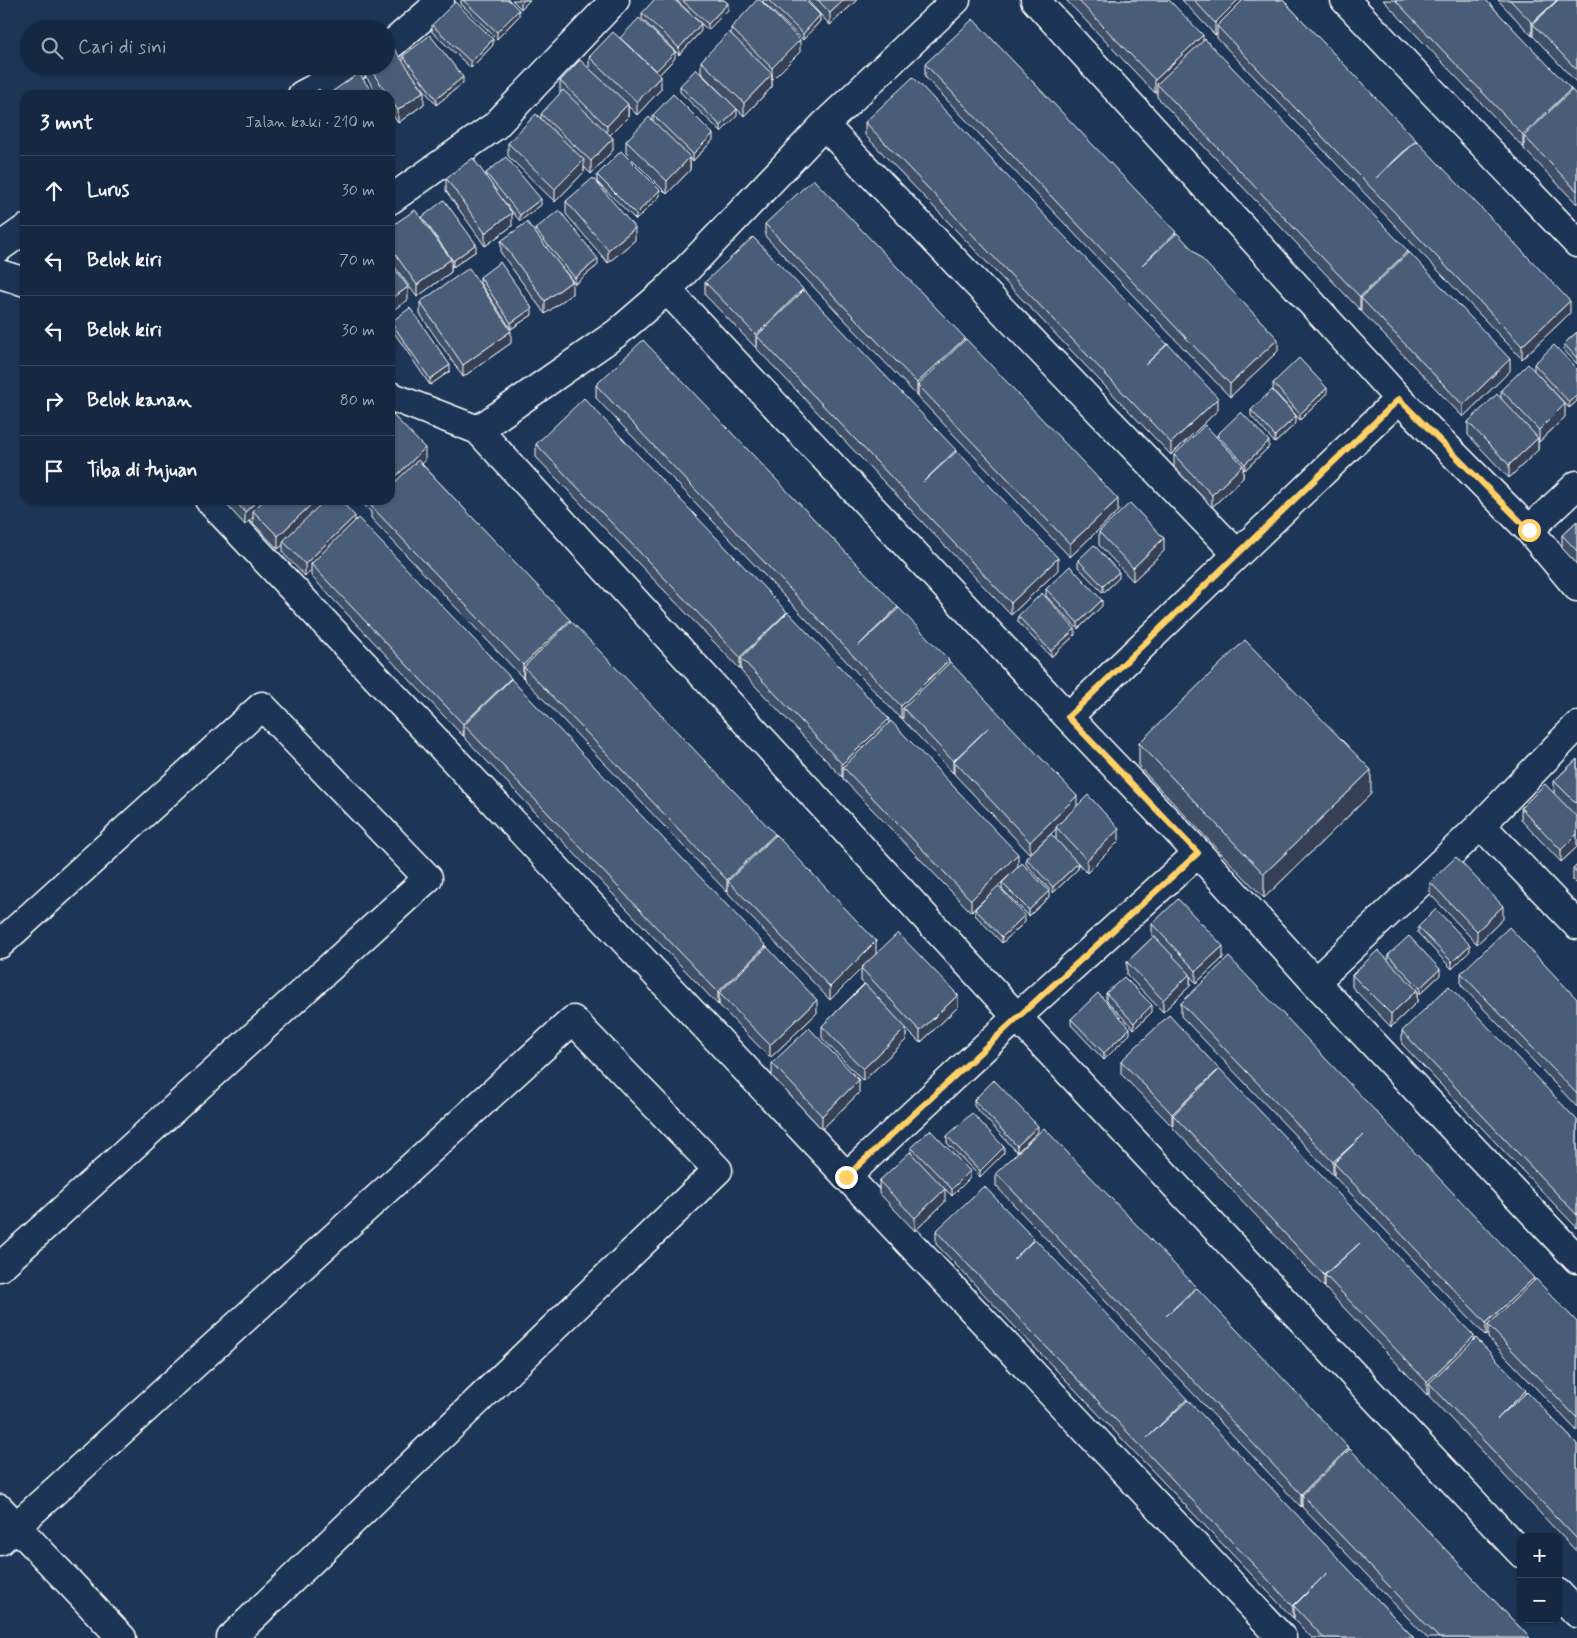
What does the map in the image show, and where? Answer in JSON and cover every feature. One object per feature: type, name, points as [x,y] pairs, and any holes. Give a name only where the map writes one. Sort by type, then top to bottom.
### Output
[{"type":"street","points":[[395,41],[440,0]]},
{"type":"street","points":[[395,196],[495,126],[615,0]]},
{"type":"street","points":[[478,430],[617,333],[667,290],[824,125],[956,0]]},
{"type":"street","points":[[1035,0],[1399,399],[1529,530],[1577,587]]},
{"type":"street","points":[[1345,0],[1577,243]]},
{"type":"street","points":[[311,90],[339,75]]},
{"type":"street","points":[[824,125],[1237,554]]},
{"type":"street","points":[[0,248],[20,233]]},
{"type":"street","points":[[0,274],[20,280]]},
{"type":"street","points":[[667,290],[1198,853],[1315,982],[1577,1259]]},
{"type":"street","points":[[395,398],[478,430],[1017,1018],[1517,1549]]},
{"type":"street","points":[[1068,717],[1399,399]]},
{"type":"street","points":[[1529,530],[1577,485]]},
{"type":"street","points":[[213,505],[1282,1638]]},
{"type":"street","points":[[0,944],[262,706],[428,878],[0,1267]]},
{"type":"street","points":[[1315,982],[1481,826],[1577,726]]},
{"type":"street","points":[[1481,826],[1577,925]]},
{"type":"street","points":[[846,1177],[1198,853]]},
{"type":"street","points":[[122,1638],[5,1526],[572,1020],[718,1170],[231,1638]]},
{"type":"street","points":[[1562,1597],[1577,1613]]},
{"type":"building","points":[[463,0],[509,0],[519,10],[497,32]]},
{"type":"building","points":[[654,0],[675,0],[701,24],[679,48],[642,13]]},
{"type":"building","points":[[682,0],[724,0],[728,3],[708,24]]},
{"type":"building","points":[[757,0],[760,0],[800,40],[772,68],[731,28]]},
{"type":"building","points":[[768,0],[805,0],[820,15],[803,34]]},
{"type":"building","points":[[818,0],[844,0],[830,13]]},
{"type":"building","points":[[1078,0],[1169,0],[1203,35],[1155,80]]},
{"type":"building","points":[[1194,0],[1238,0],[1215,23]]},
{"type":"building","points":[[1243,0],[1283,0],[1416,140],[1376,178],[1417,141],[1570,301],[1522,346],[1217,26]]},
{"type":"building","points":[[1395,0],[1486,0],[1571,89],[1523,135]]},
{"type":"building","points":[[1510,0],[1557,0],[1532,23]]},
{"type":"building","points":[[1558,0],[1577,0],[1577,70],[1533,24]]},
{"type":"building","points":[[455,2],[493,39],[471,62],[432,25]]},
{"type":"building","points":[[639,18],[675,52],[656,71],[620,38]]},
{"type":"building","points":[[973,19],[1176,232],[1142,265],[1177,233],[1278,339],[1230,384],[925,64]]},
{"type":"building","points":[[613,32],[661,76],[637,102],[589,57]]},
{"type":"building","points":[[729,32],[772,74],[744,103],[701,61]]},
{"type":"building","points":[[430,35],[463,77],[436,99],[403,56]]},
{"type":"building","points":[[1205,39],[1408,251],[1360,297],[1157,84]]},
{"type":"building","points":[[395,50],[424,91],[398,110],[395,106],[395,90],[385,90],[374,75],[395,75]]},
{"type":"building","points":[[580,60],[628,104],[607,126],[560,81]]},
{"type":"building","points":[[696,69],[737,109],[721,126],[680,86]]},
{"type":"building","points":[[356,75],[360,75],[371,90],[334,90]]},
{"type":"building","points":[[913,77],[1167,344],[1145,365],[1168,344],[1218,398],[1171,443],[865,122]]},
{"type":"building","points":[[563,90],[613,138],[591,161],[541,114]]},
{"type":"building","points":[[1572,90],[1577,96],[1577,191],[1524,136]]},
{"type":"building","points":[[673,94],[713,134],[693,154],[653,115]]},
{"type":"building","points":[[536,114],[584,160],[555,189],[508,143]]},
{"type":"building","points":[[649,117],[690,157],[667,181],[626,141]]},
{"type":"building","points":[[621,151],[660,190],[636,214],[597,175]]},
{"type":"building","points":[[506,157],[541,199],[520,215],[486,173]]},
{"type":"building","points":[[473,158],[512,213],[485,233],[446,178]]},
{"type":"building","points":[[593,178],[635,228],[608,250],[566,201]]},
{"type":"building","points":[[813,179],[965,338],[917,383],[765,224]]},
{"type":"building","points":[[444,200],[476,244],[453,261],[422,217]]},
{"type":"building","points":[[415,210],[451,259],[417,285],[395,254],[395,224]]},
{"type":"building","points":[[559,210],[598,259],[575,278],[535,229]]},
{"type":"building","points":[[527,222],[572,281],[545,301],[501,241]]},
{"type":"building","points":[[753,237],[803,289],[756,335],[705,282]]},
{"type":"building","points":[[1409,252],[1510,359],[1463,405],[1361,298]]},
{"type":"building","points":[[500,262],[532,308],[511,323],[480,277]]},
{"type":"building","points":[[469,268],[511,331],[463,365],[420,302]]},
{"type":"building","points":[[395,270],[408,287],[395,296]]},
{"type":"building","points":[[804,290],[956,450],[923,482],[957,451],[1058,558],[1011,603],[757,336]]},
{"type":"building","points":[[410,308],[450,365],[430,379],[395,328],[395,319]]},
{"type":"building","points":[[1577,332],[1577,358],[1564,344]]},
{"type":"building","points":[[966,339],[1118,499],[1070,544],[918,385]]},
{"type":"building","points":[[643,340],[898,607],[858,646],[899,608],[949,660],[901,706],[596,385]]},
{"type":"building","points":[[1554,345],[1577,369],[1577,395],[1569,402],[1534,364]]},
{"type":"building","points":[[1299,358],[1327,388],[1300,414],[1273,383]]},
{"type":"building","points":[[1528,364],[1565,404],[1539,430],[1501,390]]},
{"type":"building","points":[[1272,390],[1296,416],[1275,436],[1251,410]]},
{"type":"building","points":[[1497,394],[1538,438],[1509,465],[1468,422]]},
{"type":"building","points":[[584,398],[787,612],[740,657],[536,444]]},
{"type":"building","points":[[1241,412],[1269,441],[1245,464],[1217,435]]},
{"type":"building","points":[[395,417],[425,448],[395,477]]},
{"type":"building","points":[[1205,425],[1243,465],[1212,495],[1174,455]]},
{"type":"building","points":[[418,460],[570,620],[523,665],[371,506],[395,505],[395,482]]},
{"type":"building","points":[[1130,503],[1164,538],[1133,568],[1099,532]]},
{"type":"building","points":[[239,505],[253,505],[245,512]]},
{"type":"building","points":[[259,505],[311,505],[278,536],[253,511]]},
{"type":"building","points":[[320,505],[345,505],[355,516],[305,564],[283,541]]},
{"type":"building","points":[[358,518],[511,678],[463,724],[311,564]]},
{"type":"building","points":[[1577,521],[1577,551],[1562,535]]},
{"type":"building","points":[[1094,545],[1119,572],[1103,586],[1078,560]]},
{"type":"building","points":[[1070,566],[1102,600],[1078,623],[1046,589]]},
{"type":"building","points":[[1042,593],[1075,629],[1051,651],[1018,616]]},
{"type":"building","points":[[788,612],[889,719],[842,764],[741,658]]},
{"type":"building","points":[[571,621],[775,834],[727,880],[524,667]]},
{"type":"building","points":[[1245,640],[1371,770],[1264,874],[1139,743]]},
{"type":"building","points":[[950,662],[1077,796],[1030,842],[954,761],[988,728],[953,761],[903,708]]},
{"type":"building","points":[[511,679],[766,946],[718,992],[464,725]]},
{"type":"building","points":[[891,721],[1018,854],[971,900],[843,767]]},
{"type":"building","points":[[1577,759],[1577,804],[1554,781]]},
{"type":"building","points":[[1545,784],[1577,817],[1577,834],[1561,850],[1521,808]]},
{"type":"building","points":[[1088,795],[1119,829],[1087,860],[1056,827]]},
{"type":"building","points":[[1051,834],[1078,863],[1053,887],[1026,858]]},
{"type":"building","points":[[776,835],[876,941],[830,987],[728,881]]},
{"type":"building","points":[[1456,857],[1503,906],[1477,931],[1430,882]]},
{"type":"building","points":[[1022,863],[1049,891],[1029,910],[1002,883]]},
{"type":"building","points":[[998,886],[1025,915],[1002,937],[975,909]]},
{"type":"building","points":[[1178,899],[1223,946],[1196,971],[1152,924]]},
{"type":"building","points":[[1436,909],[1470,945],[1452,962],[1418,927]]},
{"type":"building","points":[[1509,927],[1577,999],[1577,1094],[1461,973]]},
{"type":"building","points":[[898,933],[958,995],[920,1031],[861,968]]},
{"type":"building","points":[[1154,936],[1190,974],[1163,1000],[1127,962]]},
{"type":"building","points":[[1409,936],[1440,969],[1420,988],[1388,955]]},
{"type":"building","points":[[767,947],[817,1000],[770,1045],[719,993]]},
{"type":"building","points":[[1378,950],[1417,990],[1391,1014],[1352,975]]},
{"type":"building","points":[[1229,957],[1534,1278],[1486,1323],[1334,1163],[1363,1135],[1333,1162],[1181,1003]]},
{"type":"building","points":[[1124,977],[1152,1005],[1134,1023],[1106,993]]},
{"type":"building","points":[[865,984],[906,1028],[863,1069],[822,1026]]},
{"type":"building","points":[[1449,986],[1577,1120],[1577,1215],[1402,1031]]},
{"type":"building","points":[[1098,993],[1130,1028],[1104,1053],[1071,1019]]},
{"type":"building","points":[[1169,1015],[1219,1069],[1172,1114],[1121,1061]]},
{"type":"building","points":[[809,1028],[859,1080],[822,1116],[772,1063]]},
{"type":"building","points":[[1220,1069],[1474,1336],[1427,1382],[1325,1275],[1360,1243],[1324,1275],[1173,1115]]},
{"type":"building","points":[[994,1080],[1038,1126],[1017,1146],[974,1100]]},
{"type":"building","points":[[972,1113],[1004,1147],[980,1171],[947,1136]]},
{"type":"building","points":[[1044,1128],[1196,1287],[1166,1316],[1197,1288],[1349,1448],[1301,1494],[996,1173]]},
{"type":"building","points":[[930,1130],[970,1171],[952,1189],[911,1147]]},
{"type":"building","points":[[910,1152],[945,1189],[915,1218],[879,1181]]},
{"type":"building","points":[[984,1186],[1034,1239],[1013,1260],[1035,1239],[1187,1399],[1147,1438],[1188,1400],[1414,1638],[1324,1638],[1294,1606],[1327,1573],[1293,1606],[936,1231]]},
{"type":"building","points":[[1536,1279],[1577,1322],[1577,1418],[1488,1325]]},
{"type":"building","points":[[1476,1338],[1526,1390],[1497,1419],[1527,1392],[1577,1444],[1577,1539],[1429,1383]]},
{"type":"building","points":[[1350,1449],[1530,1638],[1439,1638],[1302,1495]]},
{"type":"route","points":[[846,1177],[1198,853],[1068,717],[1399,399],[1529,530]]}]
